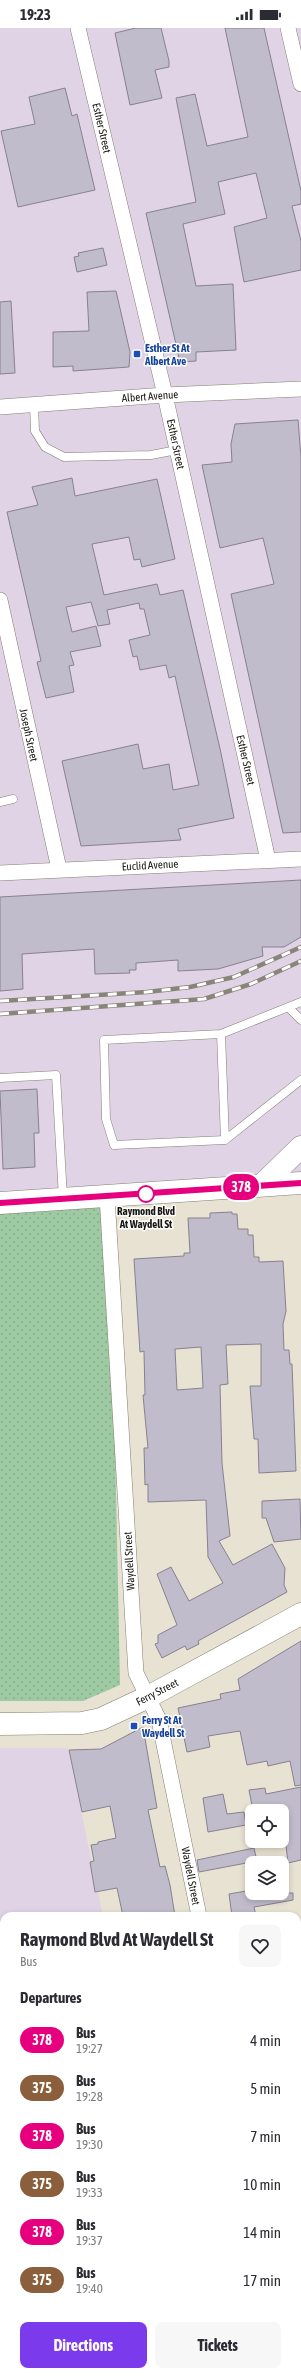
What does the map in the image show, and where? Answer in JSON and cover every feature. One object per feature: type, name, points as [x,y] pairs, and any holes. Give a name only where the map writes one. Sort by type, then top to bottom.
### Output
[{"type":"main road","points":[[262,1185],[301,1147]]},
{"type":"main road","points":[[0,1203],[301,1183]]},
{"type":"main road","name":"Ferry Street","points":[[0,1724],[82,1723],[101,1719],[148,1697],[301,1614]]},
{"type":"street","name":"Esther Street","points":[[78,28],[165,394],[268,860]]},
{"type":"street","points":[[288,28],[301,84]]},
{"type":"street","name":"Albert Avenue","points":[[0,407],[165,394],[301,389]]},
{"type":"street","name":"Joseph Street","points":[[0,600],[59,869]]},
{"type":"street","name":"Euclid Avenue","points":[[0,873],[59,869],[301,859]]},
{"type":"street","name":"Waydell Street","points":[[107,1196],[136,1673],[159,1720],[198,1912]]},
{"type":"lane","points":[[34,404],[35,431],[45,447],[64,457],[151,455],[177,450]]},
{"type":"lane","points":[[0,802],[13,799]]},
{"type":"lane","points":[[301,1002],[221,1034],[104,1040],[106,1119],[114,1145],[225,1140],[301,1080]]},
{"type":"lane","points":[[289,1008],[301,1020]]},
{"type":"lane","points":[[221,1034],[225,1140]]},
{"type":"lane","points":[[0,1078],[56,1075],[63,1199]]},
{"type":"shaded area","points":[[0,28],[301,28],[301,1188],[0,1203]]},
{"type":"shaded area","points":[[0,1748],[68,1748],[102,1912],[0,1912]]},
{"type":"green space","points":[[110,1199],[120,1685],[83,1701],[0,1701],[0,1203]]},
{"type":"building","points":[[136,28],[161,28],[169,61],[169,67],[155,70],[162,98],[130,105],[115,33]]},
{"type":"building","points":[[225,28],[264,28],[301,191],[301,204],[292,206],[301,241],[301,270],[244,282],[234,227],[267,218],[256,173],[218,182],[225,214],[183,224],[196,286],[233,284],[236,350],[196,352],[196,361],[180,362],[146,213],[196,202],[176,98],[195,94],[207,146],[248,137]]},
{"type":"building","points":[[65,88],[72,116],[77,114],[95,190],[18,207],[1,131],[35,124],[29,97]]},
{"type":"building","points":[[103,248],[107,265],[77,272],[74,257],[79,256],[78,253]]},
{"type":"building","points":[[116,291],[130,352],[129,367],[73,371],[73,366],[53,367],[53,332],[89,331],[87,292]]},
{"type":"building","points":[[11,301],[15,373],[0,374],[0,302]]},
{"type":"building","points":[[298,420],[301,457],[301,832],[283,833],[231,594],[274,584],[263,538],[220,548],[202,465],[232,462],[231,444],[235,424]]},
{"type":"building","points":[[72,478],[75,496],[157,479],[175,559],[142,567],[140,559],[134,560],[129,537],[92,544],[104,595],[157,584],[160,595],[183,590],[221,753],[234,818],[178,829],[181,840],[81,846],[62,761],[138,744],[143,769],[169,764],[173,790],[199,785],[175,676],[169,678],[166,665],[140,670],[137,656],[133,657],[129,640],[150,635],[144,609],[140,609],[139,603],[107,610],[110,624],[98,626],[91,602],[66,607],[72,632],[96,626],[101,646],[70,652],[74,665],[69,666],[74,692],[46,698],[37,662],[41,661],[7,512],[38,505],[32,487]]},
{"type":"building","points":[[301,880],[301,937],[284,947],[262,947],[263,956],[218,969],[178,971],[178,960],[136,963],[136,970],[129,970],[130,973],[95,974],[94,949],[22,954],[23,989],[0,991],[0,897]]},
{"type":"building","points":[[37,1089],[39,1133],[34,1133],[35,1167],[3,1169],[0,1091]]},
{"type":"building","points":[[232,1212],[232,1214],[237,1214],[238,1229],[248,1229],[248,1235],[253,1235],[254,1257],[259,1257],[259,1262],[283,1261],[286,1311],[283,1324],[284,1350],[289,1350],[290,1364],[292,1364],[296,1471],[259,1473],[258,1439],[254,1439],[250,1386],[261,1386],[261,1344],[226,1345],[228,1384],[220,1385],[222,1463],[230,1536],[219,1541],[233,1565],[272,1544],[285,1568],[284,1585],[287,1592],[198,1641],[199,1644],[187,1650],[185,1646],[162,1658],[155,1644],[158,1643],[158,1635],[177,1625],[157,1574],[171,1567],[189,1601],[223,1583],[208,1557],[206,1500],[148,1502],[148,1484],[145,1485],[144,1448],[148,1448],[143,1395],[145,1395],[144,1351],[140,1352],[134,1259],[184,1256],[184,1253],[190,1253],[188,1218],[210,1218],[210,1213]],"holes":[[[201,1347],[203,1388],[177,1390],[175,1349]]]},
{"type":"building","points":[[300,1499],[301,1539],[274,1542],[266,1518],[262,1518],[262,1501]]},
{"type":"building","points":[[301,1641],[301,1785],[295,1786],[290,1761],[268,1766],[267,1761],[247,1765],[240,1731],[208,1736],[210,1747],[187,1752],[178,1708],[221,1699],[220,1694],[240,1690],[238,1679]]},
{"type":"building","points":[[143,1727],[157,1808],[148,1810],[160,1867],[165,1866],[174,1912],[122,1912],[117,1888],[95,1892],[90,1862],[94,1861],[91,1845],[116,1838],[110,1806],[82,1812],[69,1750],[101,1749]]},
{"type":"building","points":[[301,1787],[301,1860],[289,1863],[289,1856],[287,1856],[286,1848],[289,1848],[289,1804],[252,1804],[249,1790],[265,1788],[266,1794]]},
{"type":"building","points":[[223,1794],[227,1814],[244,1812],[245,1825],[208,1832],[203,1798]]},
{"type":"building","points":[[254,1848],[256,1856],[245,1856],[245,1863],[199,1872],[197,1860]]},
{"type":"building","points":[[245,1891],[245,1900],[289,1900],[289,1893],[293,1893],[293,1900],[254,1907],[255,1912],[231,1912],[229,1894]]},
{"type":"railway","points":[[0,1001],[147,992],[190,987],[234,977],[301,947]]},
{"type":"railway","points":[[0,1014],[204,999],[251,984],[301,961]]},
{"type":"bus line","name":"378","points":[[0,1203],[301,1183]]},
{"type":"place","name":"Esther St At Albert Ave","points":[[137,354]]},
{"type":"place","name":"Raymond Blvd At Waydell St","points":[[146,1194]]},
{"type":"place","name":"Ferry St At Waydell St","points":[[134,1726]]}]
